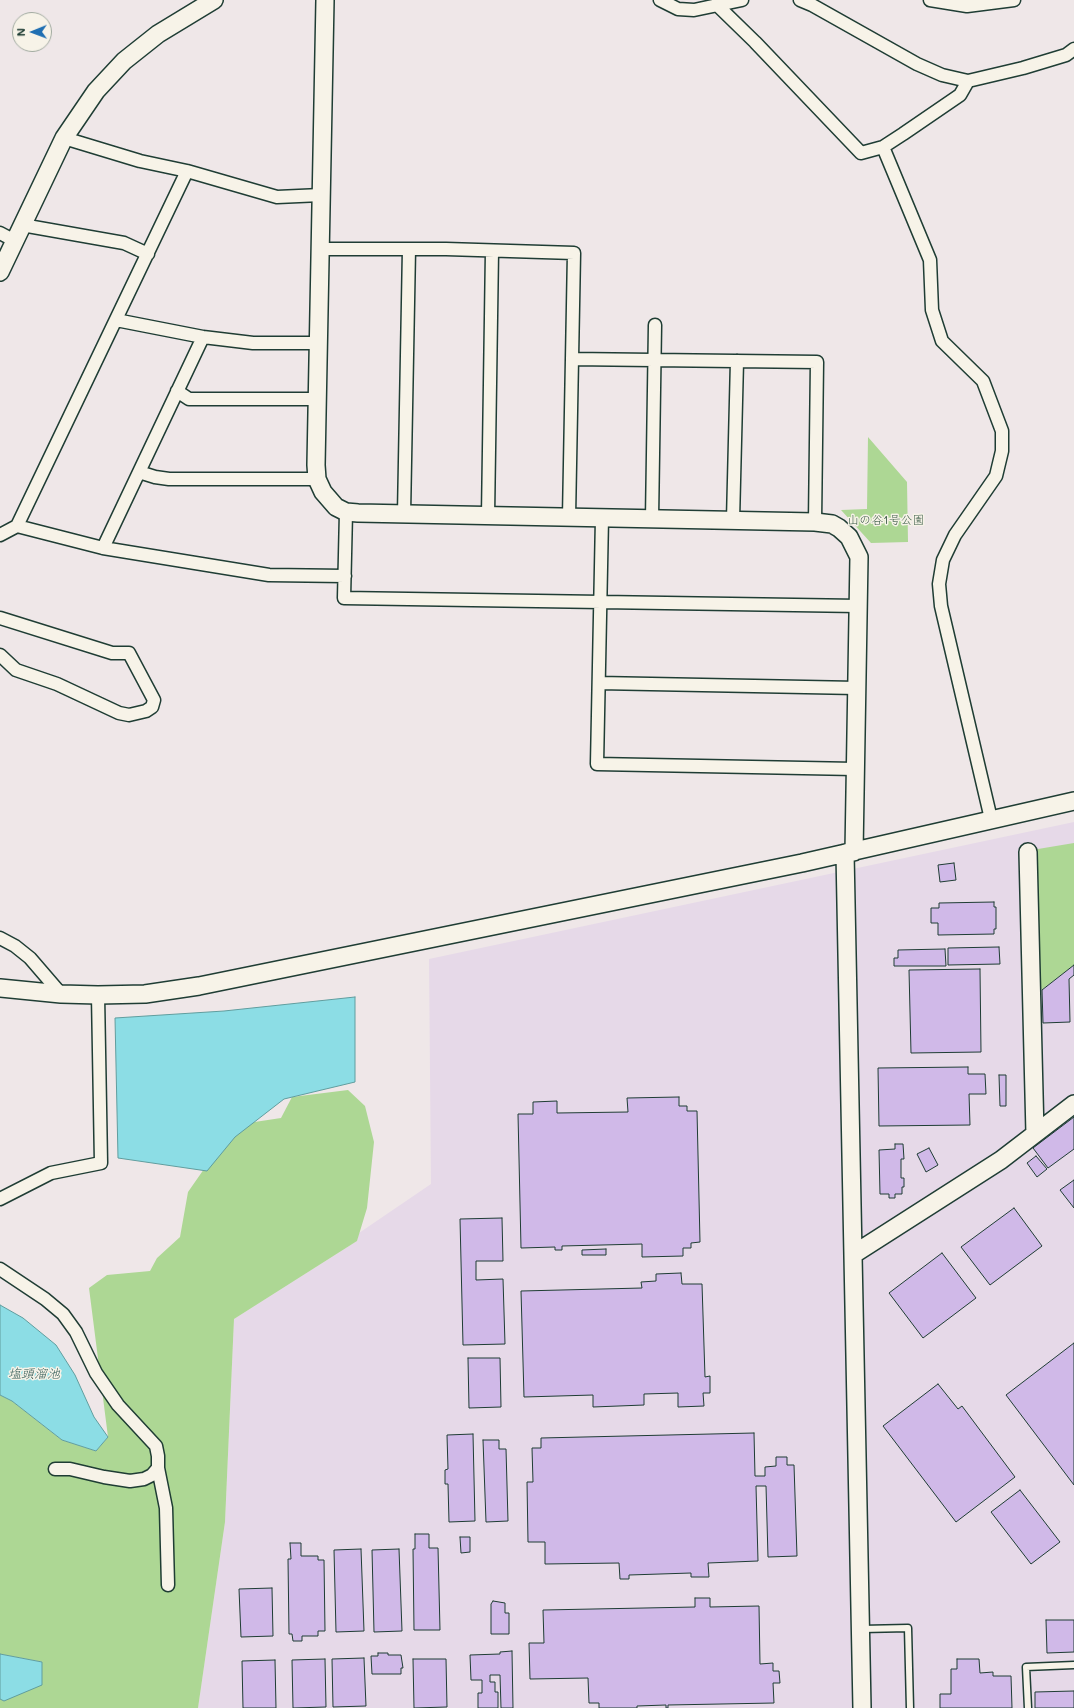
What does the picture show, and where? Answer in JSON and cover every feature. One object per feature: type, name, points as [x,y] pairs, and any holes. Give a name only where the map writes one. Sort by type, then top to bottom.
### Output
[{"type":"street","points":[[0,272],[7,237],[22,225],[64,138],[96,92],[124,61],[158,34],[214,0]]},
{"type":"street","points":[[325,0],[317,399],[317,479],[323,492],[336,507],[346,512],[404,514],[815,522],[832,524],[839,528],[854,545],[859,557],[855,769],[850,852],[854,1254],[862,1708]]},
{"type":"street","points":[[660,0],[678,9],[694,10],[742,0]]},
{"type":"street","points":[[800,0],[812,5],[917,64],[942,75],[968,80],[1023,68],[1066,55],[1074,49]]},
{"type":"street","points":[[930,0],[967,6],[1014,0]]},
{"type":"street","points":[[716,5],[755,42],[861,153],[883,146],[960,95],[968,80]]},
{"type":"street","points":[[64,138],[277,197],[321,195]]},
{"type":"street","points":[[883,146],[930,260],[932,310],[942,341],[983,381],[1002,431],[1002,451],[996,476],[955,535],[943,560],[939,584],[941,606],[991,819]]},
{"type":"street","points":[[0,535],[17,526],[187,172]]},
{"type":"street","points":[[22,225],[124,243],[148,254]]},
{"type":"street","points":[[320,249],[409,249],[574,253],[569,517]]},
{"type":"street","points":[[404,514],[409,249]]},
{"type":"street","points":[[488,516],[492,251]]},
{"type":"street","points":[[116,320],[203,337],[253,343],[318,343]]},
{"type":"street","points":[[652,519],[655,326]]},
{"type":"street","points":[[103,548],[203,337]]},
{"type":"street","points":[[572,359],[817,362],[815,522]]},
{"type":"street","points":[[733,520],[737,361]]},
{"type":"street","points":[[177,392],[189,399],[317,399]]},
{"type":"street","points":[[139,472],[156,478],[169,479],[317,479]]},
{"type":"street","points":[[346,512],[344,598],[859,606]]},
{"type":"street","points":[[602,518],[597,764],[855,769]]},
{"type":"street","points":[[17,526],[103,548],[269,575],[345,576]]},
{"type":"street","points":[[0,618],[112,653],[129,653],[154,700],[152,707],[146,711],[129,715],[118,713],[57,684],[16,670],[0,655]]},
{"type":"street","points":[[599,683],[857,688]]},
{"type":"street","points":[[0,988],[61,994],[98,995],[145,994],[199,986],[850,852],[991,819],[1074,802]]},
{"type":"street","points":[[1028,852],[1035,1134]]},
{"type":"street","points":[[0,938],[15,946],[30,958],[61,994]]},
{"type":"street","points":[[0,1199],[51,1173],[101,1163],[98,995]]},
{"type":"street","points":[[854,1254],[1001,1160],[1074,1104]]},
{"type":"street","points":[[0,1269],[45,1299],[62,1314],[76,1332],[96,1372],[118,1405],[156,1446],[158,1468],[166,1508],[168,1585]]},
{"type":"street","points":[[54,1469],[70,1469],[130,1481],[144,1479],[152,1475],[158,1468]]},
{"type":"lane","points":[[861,1628],[908,1628],[910,1708]]},
{"type":"lane","points":[[1028,1708],[1026,1667],[1074,1666]]},
{"type":"shaded area","points":[[1074,822],[1074,1708],[198,1708],[225,1522],[234,1319],[357,1241],[359,1233],[431,1184],[429,959]]},
{"type":"green space","name":"山の谷1号公園","points":[[868,437],[907,482],[908,542],[871,543],[841,510],[867,509]]},
{"type":"green space","points":[[1074,843],[1074,965],[1036,994],[1032,850]]},
{"type":"green space","points":[[348,1090],[365,1106],[374,1142],[367,1208],[357,1241],[234,1319],[225,1522],[198,1708],[0,1708],[0,1699],[4,1700],[42,1662],[0,1654],[0,1395],[12,1401],[62,1440],[96,1451],[108,1437],[89,1288],[107,1275],[150,1271],[157,1258],[180,1237],[188,1192],[218,1149],[248,1123],[281,1118],[292,1097]]},
{"type":"water","points":[[355,997],[355,1082],[284,1099],[235,1137],[207,1171],[118,1158],[115,1018],[224,1011]]},
{"type":"water","name":"塩頭溜池","points":[[0,1305],[23,1318],[56,1345],[75,1375],[94,1417],[108,1437],[96,1451],[62,1440],[12,1401],[0,1395]]},
{"type":"water","points":[[0,1654],[42,1662],[42,1685],[4,1701],[0,1699]]},
{"type":"building","points":[[954,863],[956,880],[940,882],[938,865]]},
{"type":"building","points":[[994,902],[994,907],[996,907],[996,929],[994,929],[994,934],[938,935],[938,923],[931,923],[931,908],[939,908],[939,903]]},
{"type":"building","points":[[999,947],[1000,964],[948,965],[948,948]]},
{"type":"building","points":[[945,949],[946,966],[894,966],[894,958],[898,958],[898,950]]},
{"type":"building","points":[[1074,965],[1074,975],[1069,979],[1070,1022],[1043,1023],[1042,990]]},
{"type":"building","points":[[980,969],[981,1052],[911,1053],[909,970]]},
{"type":"building","points":[[968,1067],[968,1074],[985,1074],[986,1094],[969,1094],[970,1125],[879,1126],[878,1068]]},
{"type":"building","points":[[999,1075],[1006,1075],[1006,1106],[1000,1106]]},
{"type":"building","points":[[679,1097],[679,1106],[687,1106],[687,1111],[697,1111],[700,1242],[691,1243],[691,1248],[683,1248],[683,1256],[642,1257],[642,1244],[562,1246],[562,1250],[555,1250],[555,1247],[521,1248],[518,1114],[533,1114],[533,1102],[557,1101],[557,1113],[628,1112],[627,1098]]},
{"type":"building","points":[[1074,1117],[1074,1149],[1048,1168],[1033,1148]]},
{"type":"building","points":[[895,1144],[903,1144],[904,1159],[901,1159],[901,1178],[904,1178],[904,1187],[902,1187],[902,1194],[895,1194],[895,1198],[889,1198],[889,1194],[880,1194],[879,1150],[895,1149]]},
{"type":"building","points":[[929,1148],[938,1165],[926,1172],[917,1154]]},
{"type":"building","points":[[1036,1156],[1047,1169],[1037,1177],[1027,1163]]},
{"type":"building","points":[[1074,1180],[1074,1208],[1060,1190]]},
{"type":"building","points":[[1014,1208],[1042,1246],[990,1285],[961,1247]]},
{"type":"building","points":[[502,1218],[503,1261],[476,1261],[476,1280],[503,1279],[505,1344],[463,1345],[460,1219]]},
{"type":"building","points":[[606,1249],[606,1255],[582,1255],[582,1250]]},
{"type":"building","points":[[942,1253],[976,1298],[923,1338],[889,1293]]},
{"type":"building","points":[[681,1273],[682,1284],[702,1284],[705,1377],[710,1376],[710,1393],[703,1393],[704,1406],[678,1407],[678,1393],[644,1394],[644,1405],[593,1407],[593,1395],[524,1397],[521,1291],[642,1288],[641,1282],[656,1281],[656,1274]]},
{"type":"building","points":[[1074,1343],[1074,1485],[1006,1395]]},
{"type":"building","points":[[468,1358],[500,1358],[501,1407],[469,1408]]},
{"type":"building","points":[[938,1384],[958,1409],[962,1406],[1015,1477],[956,1522],[883,1426]]},
{"type":"building","points":[[754,1433],[755,1476],[765,1476],[765,1467],[776,1466],[776,1457],[787,1457],[787,1465],[794,1465],[797,1556],[768,1557],[766,1486],[756,1486],[758,1561],[708,1563],[709,1577],[691,1577],[691,1573],[629,1575],[629,1579],[620,1579],[619,1563],[545,1564],[545,1542],[528,1542],[527,1482],[533,1482],[532,1448],[541,1448],[541,1438]]},
{"type":"building","points":[[473,1434],[475,1521],[449,1522],[448,1484],[445,1484],[445,1470],[448,1469],[447,1435]]},
{"type":"building","points":[[483,1440],[499,1440],[499,1449],[506,1449],[508,1521],[486,1522]]},
{"type":"building","points":[[1020,1490],[1060,1542],[1031,1564],[991,1512]]},
{"type":"building","points":[[415,1534],[429,1534],[429,1548],[438,1548],[440,1630],[414,1630],[413,1549],[415,1549]]},
{"type":"building","points":[[460,1537],[470,1537],[470,1552],[461,1553]]},
{"type":"building","points":[[290,1543],[301,1543],[301,1556],[318,1556],[318,1560],[324,1560],[325,1631],[318,1631],[318,1636],[302,1636],[302,1641],[293,1641],[292,1634],[289,1634],[288,1559],[291,1559]]},
{"type":"building","points":[[361,1549],[364,1631],[336,1632],[334,1550]]},
{"type":"building","points":[[399,1549],[402,1631],[374,1632],[372,1550]]},
{"type":"building","points":[[272,1588],[273,1636],[241,1637],[239,1589]]},
{"type":"building","points":[[695,1598],[710,1598],[710,1607],[759,1606],[760,1664],[773,1663],[773,1671],[779,1671],[780,1683],[773,1683],[774,1703],[668,1705],[668,1708],[666,1708],[666,1705],[637,1706],[637,1708],[599,1708],[599,1703],[589,1703],[588,1678],[530,1679],[529,1643],[544,1643],[543,1610],[695,1607]]},
{"type":"building","points":[[493,1601],[505,1603],[505,1613],[509,1613],[509,1634],[491,1634],[491,1604]]},
{"type":"building","points":[[1046,1620],[1074,1620],[1074,1652],[1047,1653]]},
{"type":"building","points":[[512,1651],[513,1708],[501,1708],[500,1675],[490,1675],[490,1682],[495,1682],[495,1692],[498,1692],[498,1708],[478,1708],[478,1693],[482,1693],[482,1680],[471,1680],[470,1655],[500,1654],[500,1652]]},
{"type":"building","points":[[378,1653],[401,1655],[403,1668],[401,1668],[401,1674],[372,1674],[371,1656],[378,1656]]},
{"type":"building","points":[[364,1658],[366,1706],[333,1707],[332,1659]]},
{"type":"building","points":[[325,1659],[326,1707],[293,1708],[292,1660]]},
{"type":"building","points":[[413,1659],[446,1659],[447,1707],[414,1708]]},
{"type":"building","points":[[957,1659],[979,1659],[980,1673],[993,1672],[993,1676],[1011,1676],[1012,1708],[940,1708],[940,1694],[951,1694],[951,1669],[957,1669]]},
{"type":"building","points":[[275,1660],[276,1708],[243,1708],[242,1661]]},
{"type":"building","points":[[1074,1691],[1074,1708],[1035,1708],[1035,1692]]}]
